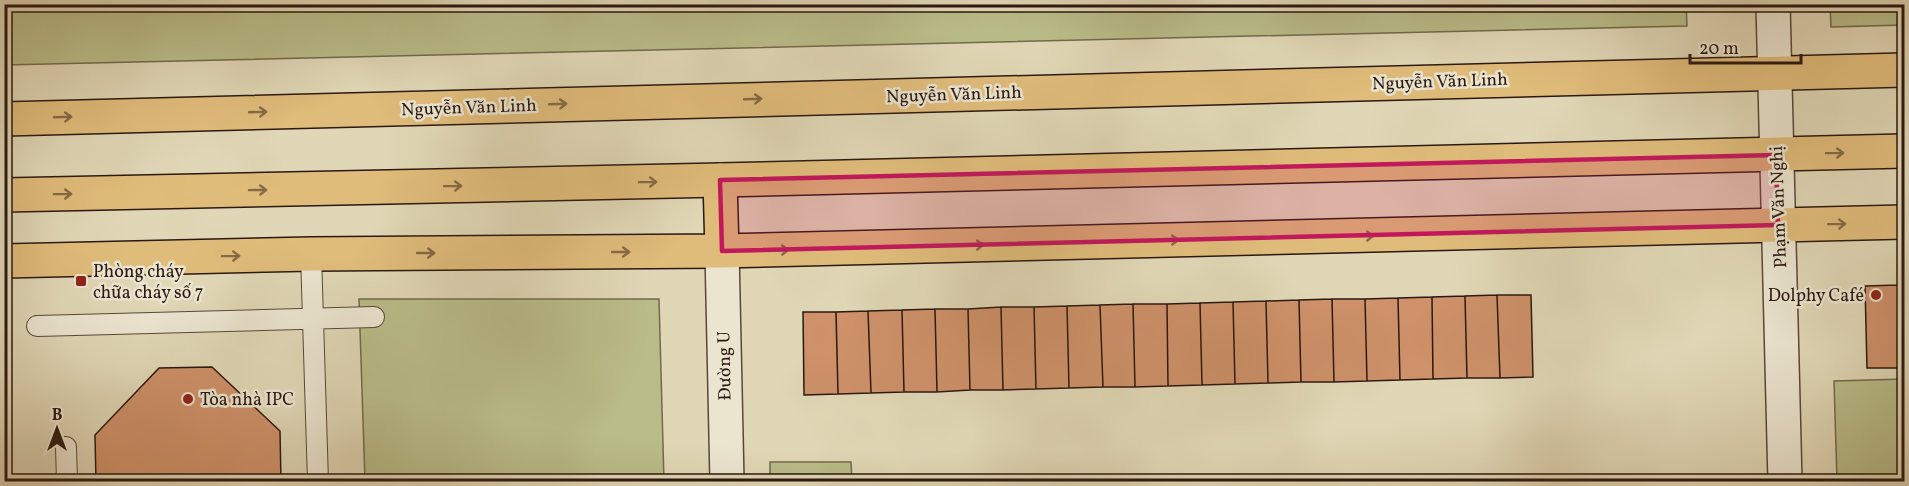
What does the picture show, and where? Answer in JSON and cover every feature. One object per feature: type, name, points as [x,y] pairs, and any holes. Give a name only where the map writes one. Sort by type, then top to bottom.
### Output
[{"type":"main road","name":"Nguyễn Văn Linh","points":[[4,119],[1905,70]]},
{"type":"main road","points":[[4,195],[1905,151]]},
{"type":"main road","points":[[720,180],[722,251]]},
{"type":"main road","points":[[4,261],[310,254],[722,251],[1905,222]]},
{"type":"street","name":"Phạm Văn Nghị","points":[[1773,4],[1785,482]]},
{"type":"street","name":"Đường U","points":[[722,251],[727,482]]},
{"type":"lane","points":[[310,254],[318,482]]},
{"type":"lane","points":[[37,326],[374,317]]},
{"type":"lane","points":[[66,447],[67,482]]},
{"type":"highlighted area","points":[[1776,155],[1778,225],[722,251],[720,180]]},
{"type":"green space","points":[[5,4],[1686,4],[1687,26],[4,65]]},
{"type":"green space","points":[[1830,5],[1904,5],[1904,25],[1831,27]]},
{"type":"green space","points":[[359,299],[659,299],[664,481],[365,481]]},
{"type":"green space","points":[[1904,379],[1904,481],[1837,481],[1834,381]]},
{"type":"green space","points":[[770,462],[851,462],[852,481],[770,481]]},
{"type":"building","points":[[1898,285],[1904,285],[1904,368],[1900,368]]},
{"type":"building","points":[[1898,285],[1900,368],[1867,368],[1865,286]]},
{"type":"building","points":[[1497,295],[1531,295],[1533,377],[1500,378]]},
{"type":"building","points":[[1497,295],[1500,378],[1467,378],[1465,296]]},
{"type":"building","points":[[1465,296],[1467,378],[1433,379],[1432,297]]},
{"type":"building","points":[[1432,297],[1433,379],[1400,380],[1398,298]]},
{"type":"building","points":[[1398,298],[1400,380],[1367,381],[1365,299]]},
{"type":"building","points":[[1332,299],[1365,299],[1367,381],[1334,382]]},
{"type":"building","points":[[1332,299],[1334,382],[1301,382],[1299,300]]},
{"type":"building","points":[[1299,300],[1301,382],[1268,383],[1266,301]]},
{"type":"building","points":[[1266,301],[1268,383],[1235,384],[1233,302]]},
{"type":"building","points":[[1233,302],[1235,384],[1202,385],[1200,303]]},
{"type":"building","points":[[1200,303],[1202,385],[1168,386],[1167,304]]},
{"type":"building","points":[[1133,304],[1167,304],[1168,386],[1135,387]]},
{"type":"building","points":[[1133,304],[1135,387],[1103,387],[1100,305]]},
{"type":"building","points":[[1100,305],[1103,387],[1069,388],[1067,306]]},
{"type":"building","points":[[1067,306],[1069,388],[1036,389],[1034,307]]},
{"type":"building","points":[[1001,307],[1034,307],[1036,389],[1003,390]]},
{"type":"building","points":[[1001,307],[1003,390],[970,390],[968,309]]},
{"type":"building","points":[[935,309],[968,309],[970,390],[937,392]]},
{"type":"building","points":[[935,309],[937,392],[904,392],[902,310]]},
{"type":"building","points":[[902,310],[904,392],[871,393],[868,311]]},
{"type":"building","points":[[868,311],[871,393],[838,394],[836,312]]},
{"type":"building","points":[[803,312],[836,312],[838,394],[804,395]]},
{"type":"building","name":"Tòa nhà IPC","points":[[212,367],[280,431],[281,482],[96,482],[95,435],[159,368]]},
{"type":"place","name":"Phòng cháy chữa cháy số 7","points":[[81,281]]},
{"type":"place","name":"Dolphy Café","points":[[1876,295]]},
{"type":"place","name":"Tòa nhà IPC","points":[[188,399]]}]
